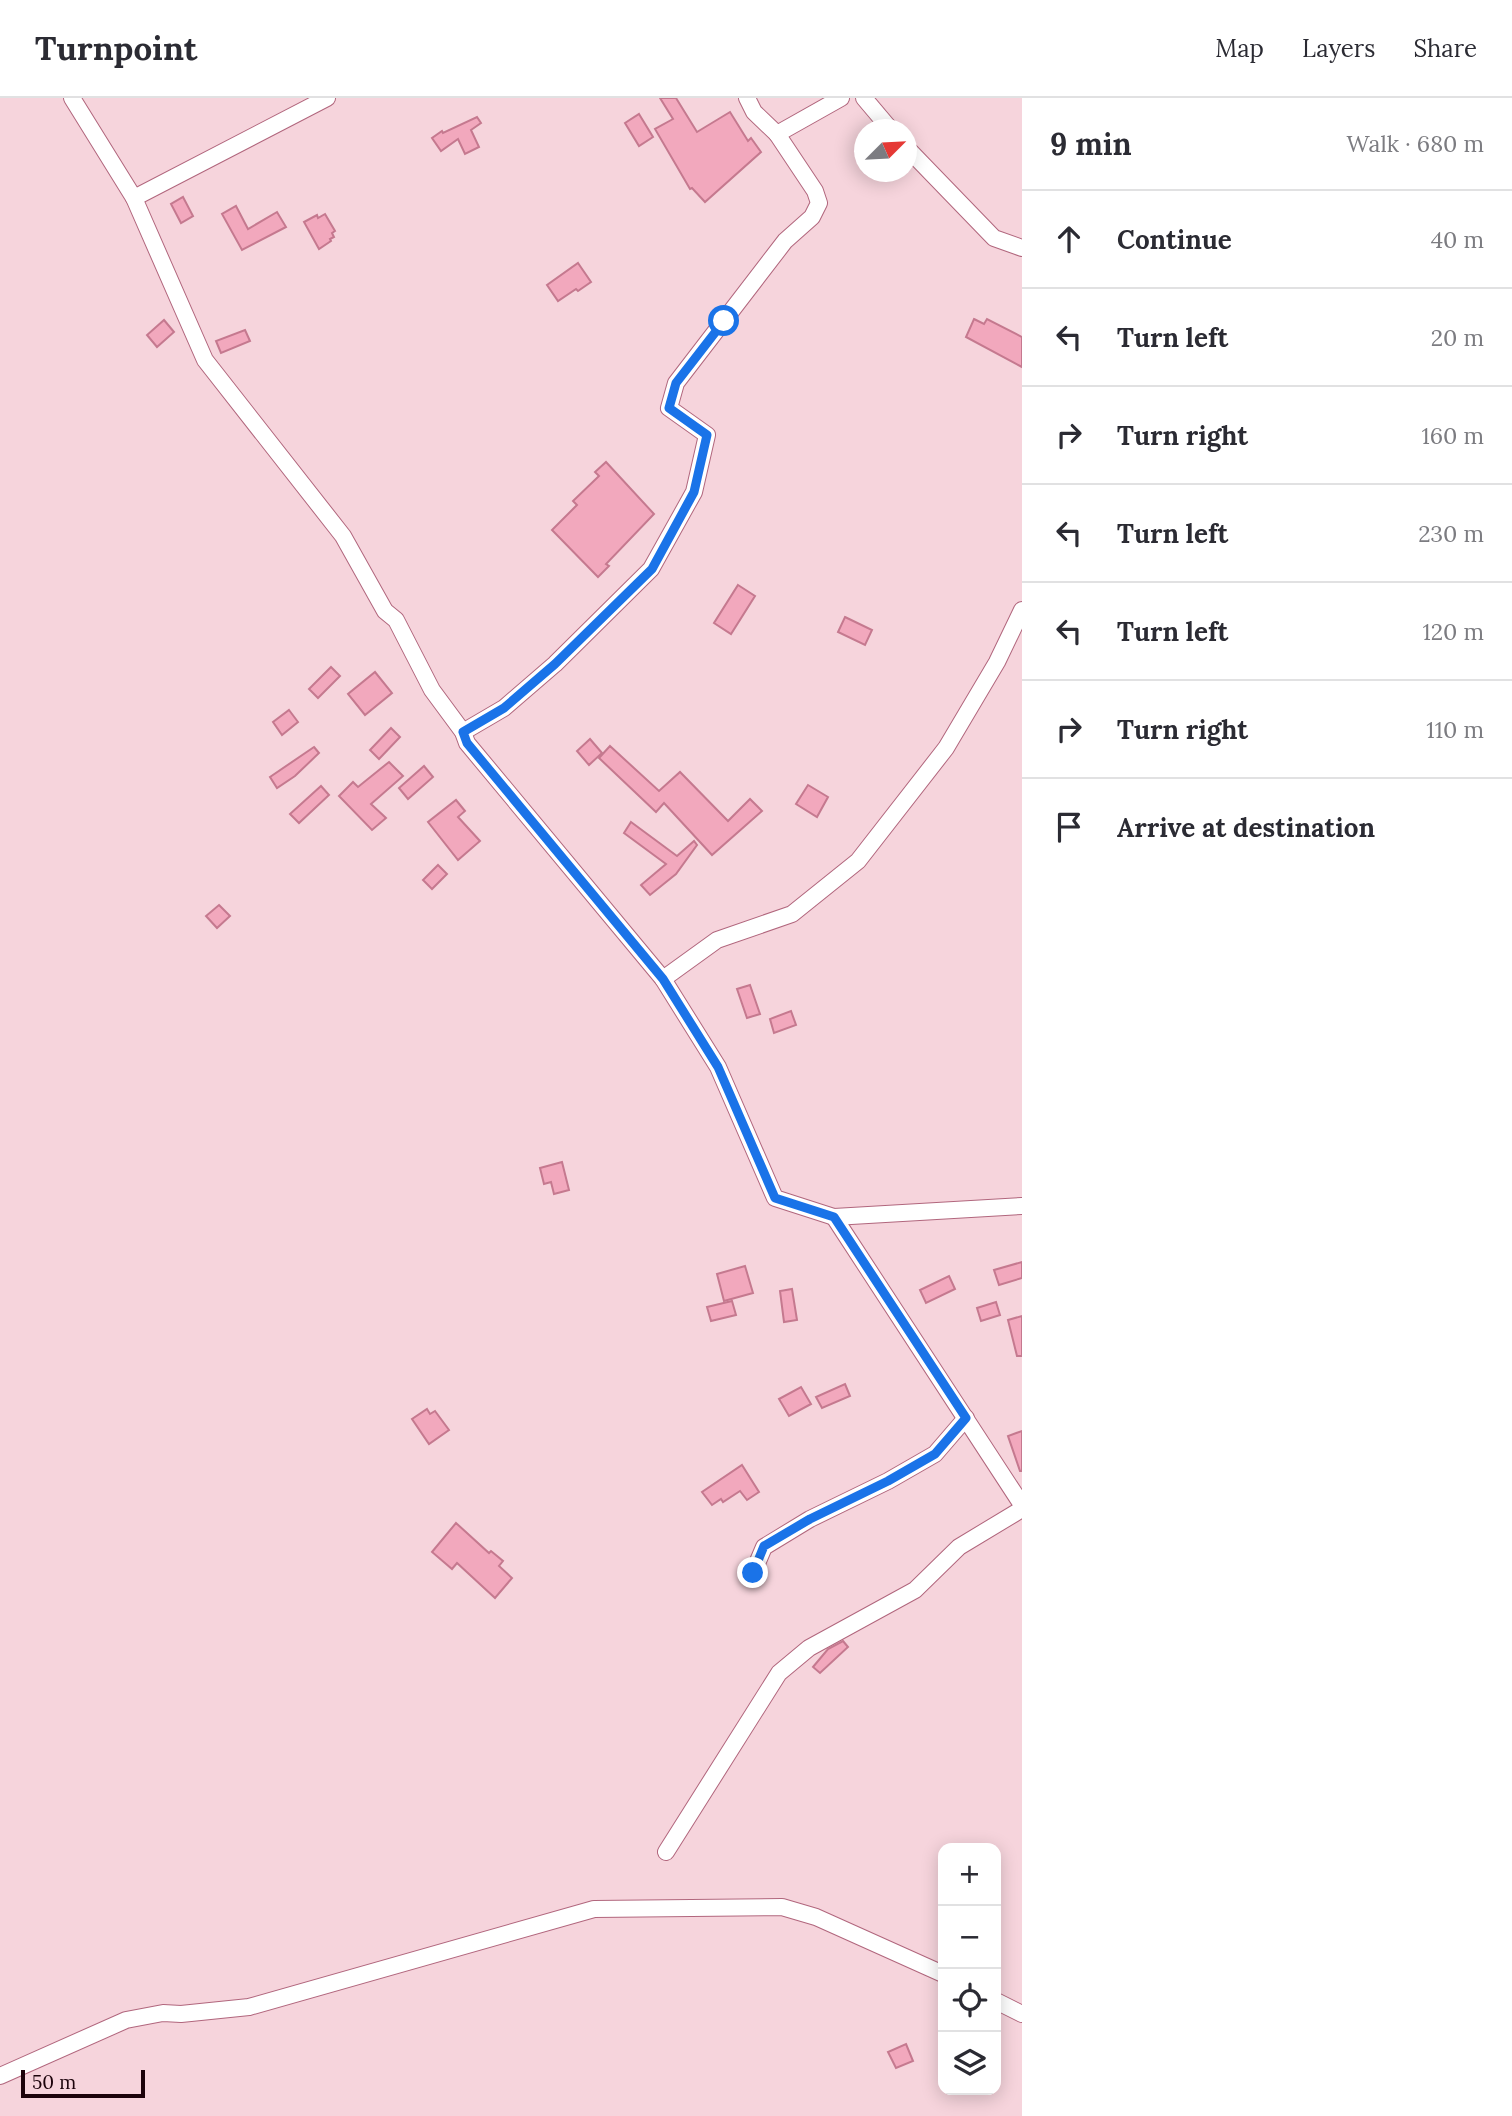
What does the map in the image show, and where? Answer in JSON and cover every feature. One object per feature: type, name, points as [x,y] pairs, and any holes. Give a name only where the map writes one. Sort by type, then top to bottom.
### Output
[{"type":"street","points":[[72,98],[134,198],[205,360],[343,536],[386,611],[396,620],[432,690],[463,732],[467,743],[663,979],[718,1067],[775,1198],[834,1217],[1022,1206]]},
{"type":"street","points":[[134,198],[327,98]]},
{"type":"street","points":[[463,732],[504,708],[555,664],[652,569],[694,492],[707,435],[669,408],[676,383],[785,241],[812,217],[819,202],[815,191],[777,134],[754,112],[747,98]]},
{"type":"street","points":[[777,134],[841,98]]},
{"type":"street","points":[[864,98],[882,119]]},
{"type":"street","points":[[917,158],[994,238],[1022,248]]},
{"type":"street","points":[[663,979],[717,940],[792,914],[858,861],[946,748],[997,662],[1022,610]]},
{"type":"street","points":[[666,1852],[779,1673],[809,1648],[915,1590],[959,1547],[1022,1507],[834,1217]]},
{"type":"street","points":[[753,1573],[764,1546],[935,1454],[966,1418]]},
{"type":"street","points":[[0,2076],[126,2020],[163,2013],[181,2014],[249,2007],[594,1909],[782,1908],[816,1917],[938,1971]]},
{"type":"street","points":[[1001,2004],[1022,2014]]},
{"type":"building","points":[[660,98],[676,98],[697,132],[730,112],[748,141],[751,138],[761,152],[705,202],[690,189],[655,129],[673,119]]},
{"type":"building","points":[[639,114],[653,137],[639,146],[625,123]]},
{"type":"building","points":[[477,117],[481,123],[471,130],[479,147],[465,154],[458,139],[441,151],[432,138],[442,131],[443,133]]},
{"type":"building","points":[[183,197],[193,216],[181,223],[171,204]]},
{"type":"building","points":[[236,206],[248,229],[277,212],[286,227],[242,250],[222,214]]},
{"type":"building","points":[[325,214],[335,231],[332,233],[334,237],[319,249],[304,222]]},
{"type":"building","points":[[578,263],[591,282],[558,301],[547,285]]},
{"type":"building","points":[[974,319],[984,324],[987,319],[1022,337],[1022,367],[966,337]]},
{"type":"building","points":[[164,320],[174,332],[157,347],[147,335]]},
{"type":"building","points":[[245,330],[250,341],[221,353],[216,341]]},
{"type":"building","points":[[606,462],[654,514],[606,564],[609,566],[598,577],[552,530],[577,505],[573,501],[599,476],[595,472]]},
{"type":"building","points":[[738,585],[755,596],[731,634],[714,623]]},
{"type":"building","points":[[845,617],[872,630],[865,645],[838,632]]},
{"type":"building","points":[[331,667],[340,676],[318,698],[309,689]]},
{"type":"building","points":[[375,672],[392,693],[365,715],[348,694]]},
{"type":"building","points":[[289,710],[298,722],[282,735],[273,722]]},
{"type":"building","points":[[391,728],[400,737],[379,759],[370,750]]},
{"type":"building","points":[[590,739],[602,753],[589,765],[577,751]]},
{"type":"building","points":[[610,746],[659,791],[680,772],[728,821],[750,799],[762,811],[712,855],[664,803],[656,812],[599,758]]},
{"type":"building","points":[[314,747],[319,753],[295,776],[277,788],[270,777]]},
{"type":"building","points":[[389,762],[403,776],[371,804],[386,818],[372,830],[339,796],[353,782],[358,787]]},
{"type":"building","points":[[424,766],[433,777],[408,799],[399,788]]},
{"type":"building","points":[[808,785],[828,797],[817,817],[796,804]]},
{"type":"building","points":[[321,786],[329,795],[299,823],[290,814]]},
{"type":"building","points":[[456,800],[465,811],[458,817],[480,841],[458,860],[428,822]]},
{"type":"building","points":[[631,822],[677,856],[694,841],[697,845],[676,874],[650,895],[641,885],[666,864],[624,833]]},
{"type":"building","points":[[438,865],[447,874],[432,889],[423,880]]},
{"type":"building","points":[[219,905],[230,916],[217,928],[206,916]]},
{"type":"building","points":[[750,985],[760,1014],[747,1018],[737,989]]},
{"type":"building","points":[[791,1011],[796,1025],[774,1033],[770,1019]]},
{"type":"building","points":[[562,1162],[569,1190],[554,1194],[551,1182],[544,1184],[540,1168]]},
{"type":"building","points":[[1022,1262],[1022,1278],[999,1285],[994,1270]]},
{"type":"building","points":[[745,1266],[753,1293],[724,1301],[717,1274]]},
{"type":"building","points":[[949,1276],[955,1289],[926,1303],[920,1290]]},
{"type":"building","points":[[792,1289],[797,1320],[784,1322],[780,1291]]},
{"type":"building","points":[[732,1301],[736,1315],[711,1321],[707,1307]]},
{"type":"building","points":[[996,1302],[1000,1315],[981,1321],[977,1308]]},
{"type":"building","points":[[1022,1316],[1022,1356],[1017,1356],[1008,1320]]},
{"type":"building","points":[[845,1384],[850,1396],[822,1408],[816,1397]]},
{"type":"building","points":[[801,1387],[811,1404],[789,1416],[779,1399]]},
{"type":"building","points":[[427,1409],[430,1414],[435,1411],[449,1430],[429,1444],[412,1419]]},
{"type":"building","points":[[1022,1431],[1022,1471],[1020,1471],[1008,1436]]},
{"type":"building","points":[[742,1465],[759,1492],[747,1500],[740,1491],[723,1502],[721,1499],[712,1505],[702,1492]]},
{"type":"building","points":[[456,1523],[489,1553],[491,1551],[503,1561],[499,1566],[512,1578],[495,1598],[457,1563],[452,1569],[432,1552]]},
{"type":"building","points":[[843,1641],[848,1647],[820,1673],[813,1667],[828,1649]]},
{"type":"building","points":[[906,2044],[913,2061],[896,2068],[888,2052]]},
{"type":"route","points":[[724,321],[676,383],[669,408],[707,435],[694,492],[652,569],[555,664],[504,708],[463,732],[467,743],[627,939],[663,979],[718,1067],[775,1198],[834,1217],[966,1418],[935,1454],[764,1546],[753,1573]]}]
